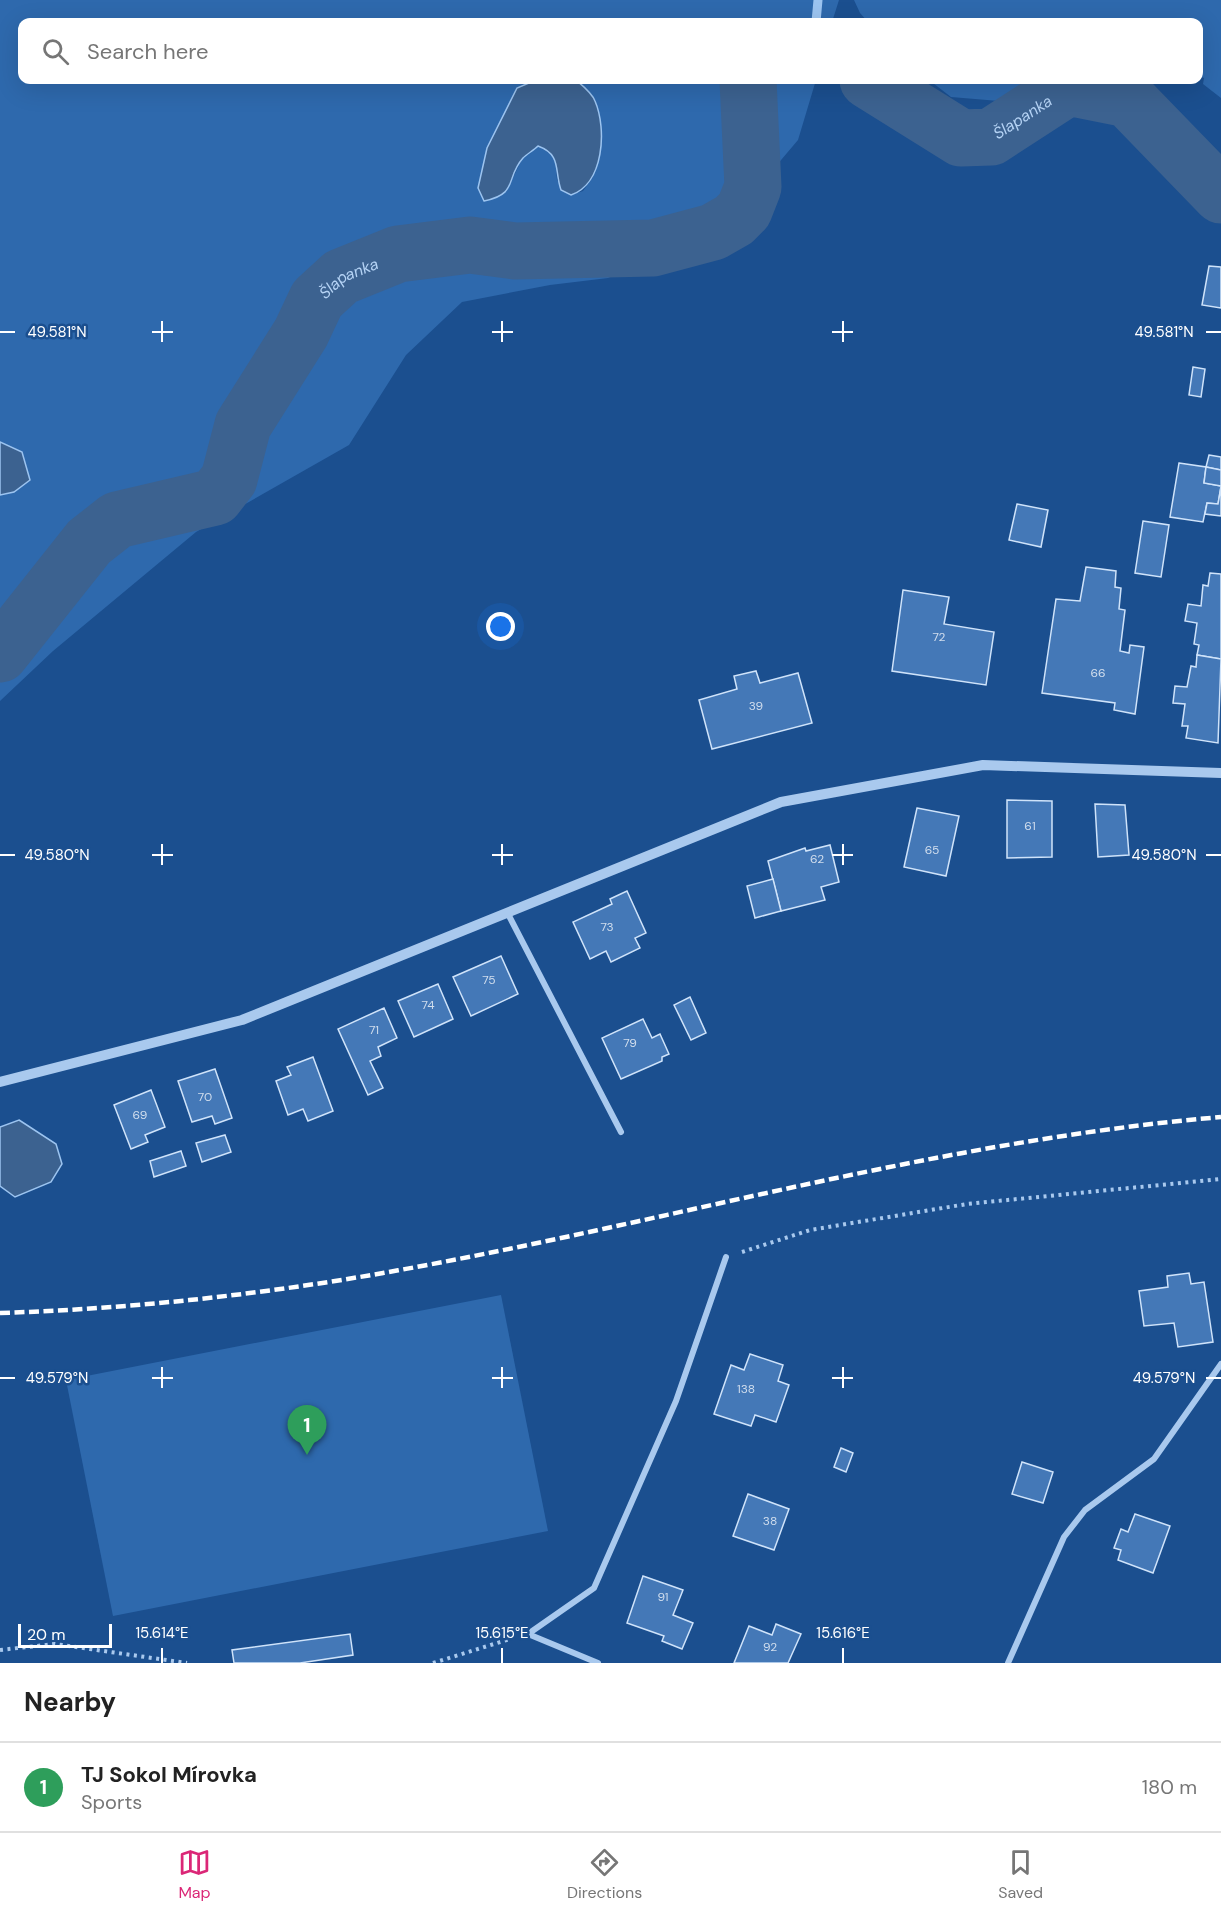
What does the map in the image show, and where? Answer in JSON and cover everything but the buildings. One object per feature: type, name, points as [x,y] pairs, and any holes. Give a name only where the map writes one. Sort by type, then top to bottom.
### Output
[{"type":"street","points":[[0,1082],[242,1020],[781,802],[983,765],[1221,772]]},
{"type":"street","points":[[506,912],[621,1132]]},
{"type":"street","points":[[528,1634],[594,1588],[675,1401],[726,1257]]},
{"type":"street","points":[[1008,1663],[1064,1537],[1085,1510],[1154,1459],[1221,1364]]},
{"type":"street","points":[[528,1634],[598,1663]]},
{"type":"path","points":[[726,1257],[810,1230],[967,1204],[1221,1179]]},
{"type":"path","points":[[433,1663],[528,1634]]},
{"type":"path","points":[[0,1650],[55,1644],[187,1663]]},
{"type":"shaded area","points":[[0,0],[839,0],[833,18],[18,18],[18,84],[526,84],[517,88],[506,192],[522,159],[538,146],[555,157],[557,180],[571,195],[583,191],[593,177],[594,98],[580,84],[815,84],[798,140],[754,192],[690,239],[608,278],[550,285],[462,302],[406,355],[349,445],[196,532],[53,651],[0,701],[0,495],[14,492],[22,452],[0,442]]},
{"type":"shaded area","points":[[854,0],[1221,0],[1221,98],[1203,84],[1203,18],[864,18]]},
{"type":"shaded area","points":[[526,84],[580,84],[592,95],[601,126],[600,154],[590,180],[582,189],[571,195],[561,190],[554,159],[551,154],[538,146],[518,165],[507,190],[495,198],[484,201],[478,188],[487,148],[517,88]]},
{"type":"shaded area","points":[[934,84],[1039,84],[999,101],[951,97]]},
{"type":"shaded area","points":[[0,442],[22,452],[30,480],[14,492],[0,495]]},
{"type":"shaded area","points":[[19,1120],[56,1144],[62,1164],[51,1182],[15,1197],[0,1186],[0,1127]]},
{"type":"shaded area","points":[[501,1295],[548,1531],[113,1616],[66,1380]]},
{"type":"waterway","points":[[816,18],[818,0]]},
{"type":"waterway","name":"Šlapanka","points":[[0,654],[89,542],[117,520],[215,497],[229,479],[243,425],[301,333],[317,299],[341,277],[398,254],[470,245],[515,251],[653,248],[713,232],[734,220],[744,210],[753,187],[748,84]]},
{"type":"waterway","name":"Šlapanka","points":[[874,84],[961,138],[991,137],[1068,87],[1128,99],[1221,195]]},
{"type":"railway","points":[[0,1313],[144,1304],[336,1281],[488,1253],[905,1164],[1115,1129],[1221,1117]]},
{"type":"place","name":"TJ Sokol Mírovka","points":[[307,1455]]}]
